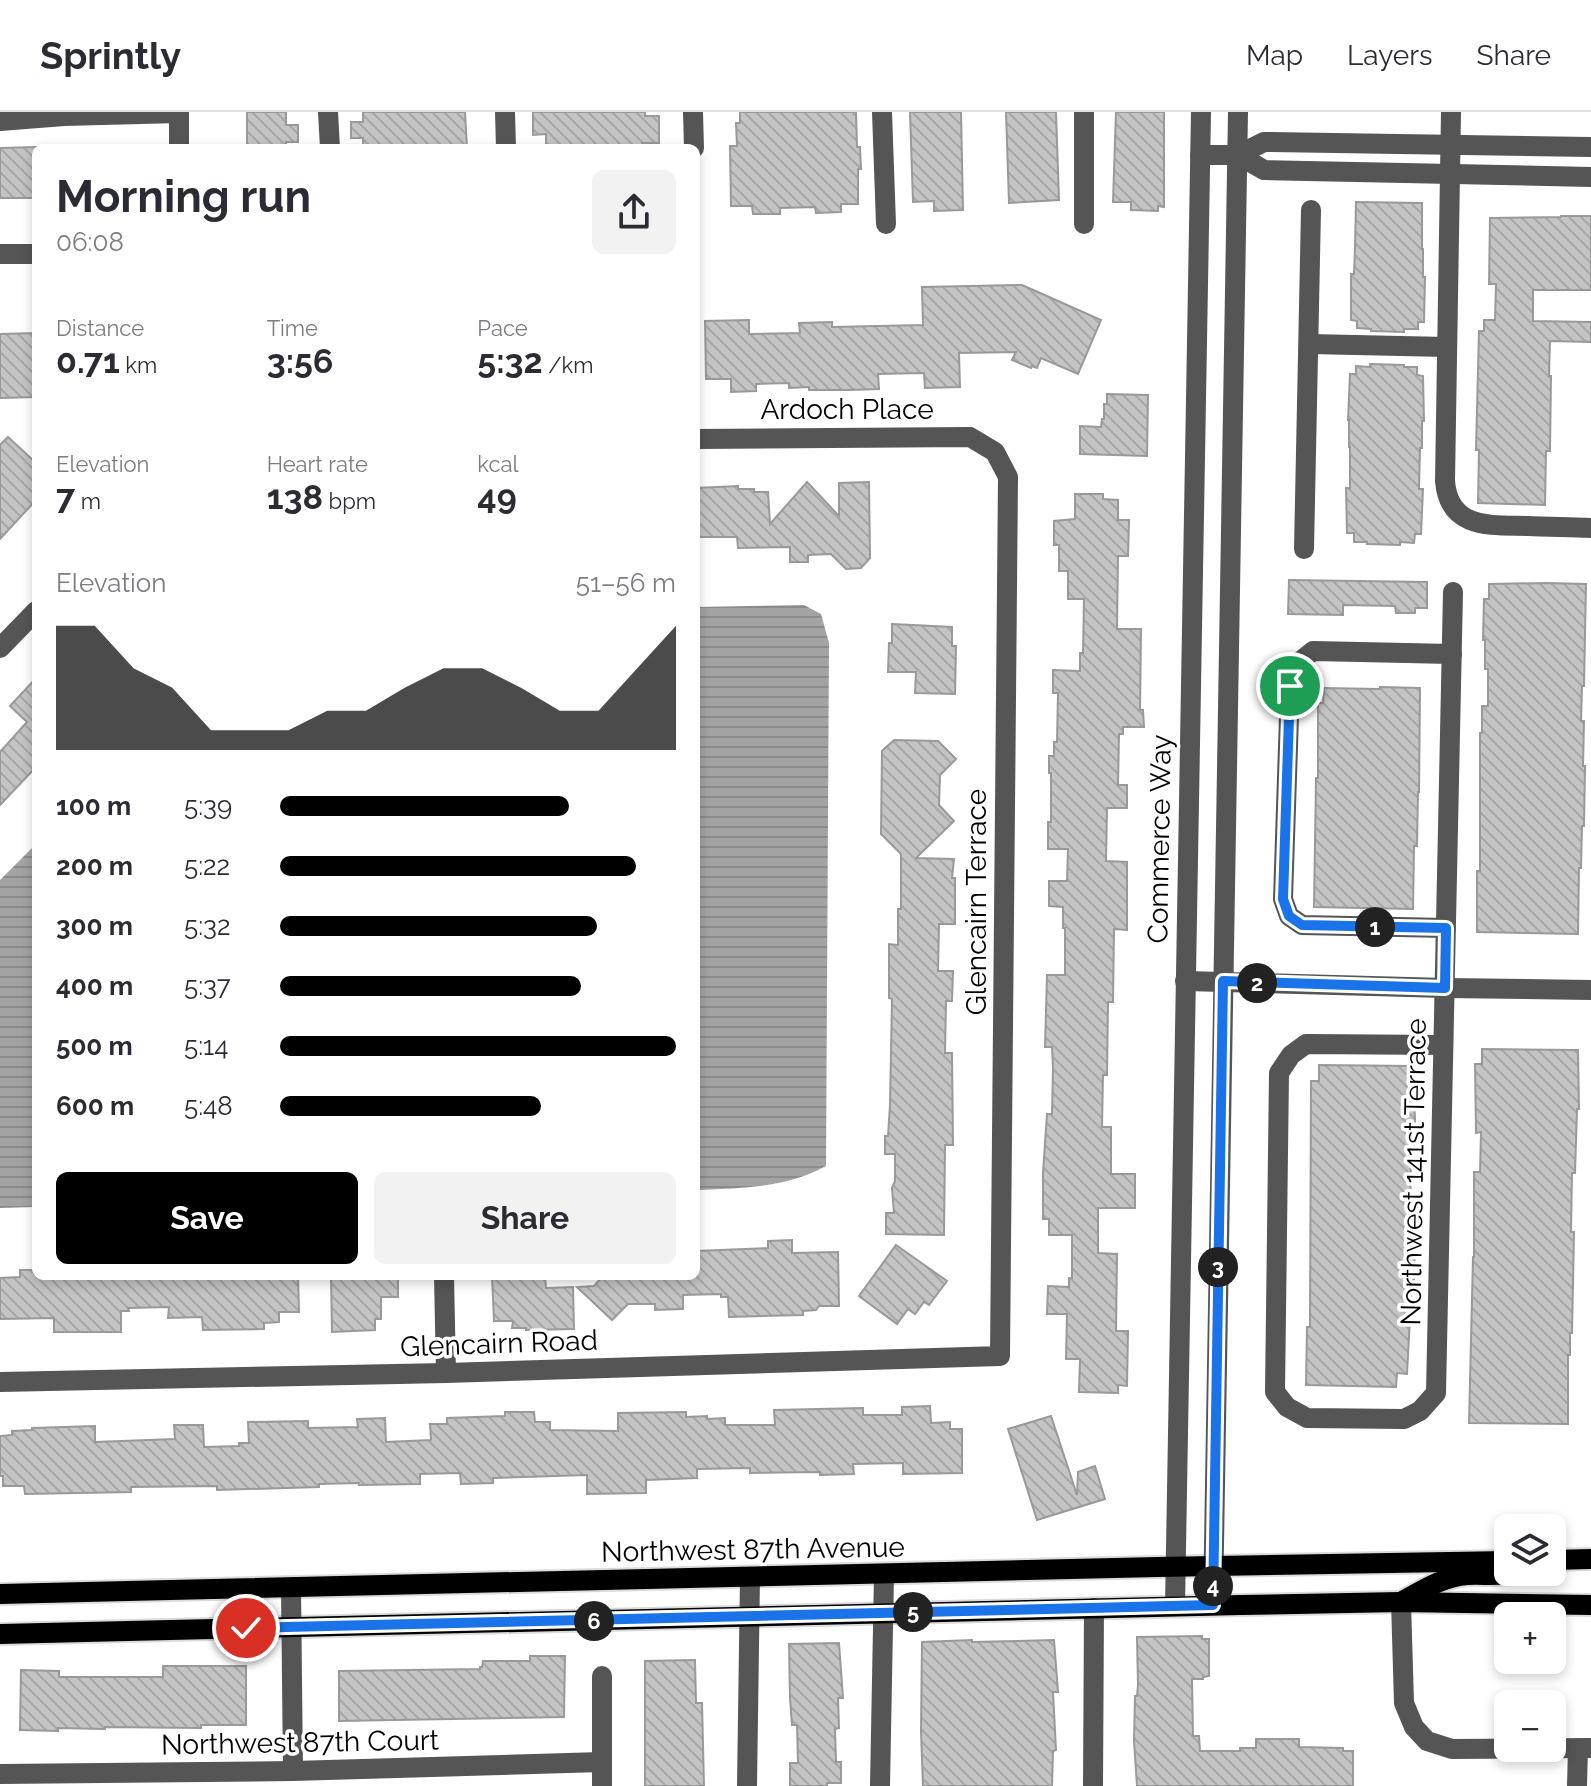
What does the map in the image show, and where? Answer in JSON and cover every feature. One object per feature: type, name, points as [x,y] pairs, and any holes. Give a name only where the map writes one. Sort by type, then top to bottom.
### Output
[{"type":"main road","points":[[1566,1560],[1591,1559]]},
{"type":"main road","name":"Northwest 87th Avenue","points":[[0,1594],[1494,1561]]},
{"type":"main road","points":[[1401,1602],[1437,1581],[1465,1575],[1494,1575]]},
{"type":"main road","points":[[0,1634],[1213,1605],[1401,1602],[1591,1605]]},
{"type":"street","points":[[328,112],[330,144]]},
{"type":"street","points":[[505,112],[506,144]]},
{"type":"street","points":[[693,112],[694,144]]},
{"type":"street","points":[[882,112],[886,224]]},
{"type":"street","points":[[1084,112],[1084,224]]},
{"type":"street","name":"Commerce Way","points":[[1175,1606],[1201,112]]},
{"type":"street","points":[[1213,1605],[1238,112]]},
{"type":"street","points":[[1451,112],[1446,491],[1451,504],[1467,519],[1482,525],[1591,528]]},
{"type":"street","points":[[0,121],[65,114],[179,113],[179,144]]},
{"type":"street","points":[[1200,155],[1238,155],[1264,142],[1591,147]]},
{"type":"street","points":[[1238,155],[1264,170],[1591,177]]},
{"type":"street","points":[[1304,549],[1311,210]]},
{"type":"street","points":[[0,254],[32,254]]},
{"type":"street","points":[[1309,344],[1447,347]]},
{"type":"street","name":"Ardoch Place","points":[[700,439],[970,437],[995,452]]},
{"type":"street","name":"Glencairn Terrace","points":[[995,452],[1008,477],[1000,1356]]},
{"type":"street","name":"Northwest 141st Terrace","points":[[1443,1045],[1306,1044],[1291,1055],[1279,1073],[1275,1392],[1287,1407],[1307,1418],[1404,1419],[1420,1411],[1436,1393],[1453,592]]},
{"type":"street","points":[[0,648],[32,615]]},
{"type":"street","points":[[1446,928],[1302,925],[1289,916],[1283,899],[1290,686],[1298,663],[1313,651],[1452,654]]},
{"type":"street","points":[[1185,981],[1591,990]]},
{"type":"street","points":[[444,1280],[446,1373]]},
{"type":"street","name":"Glencairn Road","points":[[0,1382],[446,1373],[1000,1356]]},
{"type":"street","points":[[880,1786],[884,1574]]},
{"type":"street","points":[[747,1786],[750,1577]]},
{"type":"street","points":[[291,1588],[293,1771]]},
{"type":"street","points":[[1401,1602],[1404,1703],[1414,1727],[1427,1741],[1452,1749],[1584,1748],[1577,1786]]},
{"type":"street","points":[[1093,1786],[1094,1608]]},
{"type":"street","points":[[602,1676],[602,1786]]},
{"type":"street","name":"Northwest 87th Court","points":[[0,1774],[293,1771],[602,1762]]},
{"type":"shaded area","points":[[804,605],[821,614],[829,643],[826,1166],[780,1183],[700,1190],[700,607]]},
{"type":"shaded area","points":[[32,848],[32,1207],[0,1208],[0,880]]},
{"type":"building","points":[[247,112],[286,112],[286,125],[298,125],[298,142],[247,144]]},
{"type":"building","points":[[363,112],[465,112],[467,144],[363,144],[363,138],[351,138],[351,122],[363,122]]},
{"type":"building","points":[[533,112],[645,112],[645,116],[659,116],[659,143],[546,144],[546,134],[533,135]]},
{"type":"building","points":[[740,112],[856,112],[861,169],[858,169],[858,204],[841,204],[841,212],[816,213],[815,207],[780,208],[780,214],[753,214],[752,206],[731,206],[730,146],[737,146],[736,123],[740,123]]},
{"type":"building","points":[[910,112],[961,112],[963,210],[934,211],[934,201],[913,202]]},
{"type":"building","points":[[1006,112],[1056,112],[1059,200],[1009,203]]},
{"type":"building","points":[[1116,112],[1164,112],[1164,207],[1158,206],[1158,211],[1131,210],[1131,202],[1113,202]]},
{"type":"building","points":[[32,147],[32,198],[0,198],[0,148]]},
{"type":"building","points":[[1356,202],[1422,203],[1424,322],[1418,322],[1418,329],[1404,329],[1404,332],[1371,331],[1357,328],[1357,321],[1351,320]]},
{"type":"building","points":[[1591,216],[1591,290],[1533,290],[1533,321],[1591,322],[1591,342],[1550,341],[1550,451],[1546,451],[1545,505],[1478,503],[1479,331],[1484,331],[1484,320],[1495,320],[1496,284],[1489,284],[1490,218]]},
{"type":"building","points":[[1022,285],[1101,320],[1078,374],[1041,358],[1037,368],[1031,368],[1012,360],[1016,352],[959,353],[960,387],[925,388],[924,373],[878,374],[879,389],[849,390],[789,388],[789,383],[756,384],[756,391],[731,392],[731,379],[706,379],[705,321],[749,320],[749,334],[800,333],[799,323],[832,322],[832,327],[923,325],[922,287]]},
{"type":"building","points":[[32,333],[32,397],[0,398],[0,334]]},
{"type":"building","points":[[1370,364],[1417,367],[1417,375],[1423,376],[1424,421],[1419,489],[1423,489],[1421,534],[1415,534],[1414,543],[1367,544],[1354,542],[1354,533],[1347,533],[1350,374],[1356,374],[1356,366],[1370,367]]},
{"type":"building","points":[[1107,394],[1148,395],[1147,456],[1080,454],[1080,426],[1101,427]]},
{"type":"building","points":[[8,437],[32,459],[32,504],[0,539],[0,445]]},
{"type":"building","points":[[807,482],[839,516],[839,483],[869,482],[870,558],[861,568],[846,569],[831,554],[808,555],[808,562],[790,562],[790,547],[738,548],[737,537],[700,537],[700,488],[738,486],[738,489],[768,492],[770,524]]},
{"type":"building","points":[[1075,494],[1103,494],[1103,499],[1118,500],[1118,520],[1129,520],[1128,556],[1118,556],[1117,629],[1141,629],[1140,710],[1143,710],[1144,727],[1123,727],[1123,734],[1119,734],[1118,785],[1127,785],[1127,808],[1107,808],[1106,861],[1127,862],[1127,930],[1114,929],[1113,1002],[1108,1002],[1107,1075],[1103,1075],[1102,1127],[1111,1127],[1111,1174],[1135,1174],[1135,1208],[1098,1208],[1098,1253],[1117,1254],[1116,1331],[1128,1331],[1127,1386],[1118,1385],[1118,1393],[1079,1392],[1080,1359],[1066,1359],[1067,1314],[1047,1314],[1048,1286],[1069,1287],[1069,1278],[1072,1278],[1072,1235],[1049,1235],[1049,1219],[1043,1219],[1043,1173],[1047,1114],[1052,1114],[1053,1068],[1052,1047],[1045,1047],[1047,975],[1065,975],[1063,907],[1049,906],[1049,881],[1067,881],[1068,849],[1048,849],[1048,822],[1051,822],[1049,756],[1054,756],[1054,742],[1057,742],[1058,693],[1053,693],[1053,670],[1080,671],[1084,599],[1068,599],[1068,571],[1059,571],[1059,545],[1054,545],[1054,521],[1075,519]]},
{"type":"building","points":[[1289,580],[1427,582],[1427,608],[1415,608],[1415,613],[1396,613],[1395,606],[1343,605],[1343,615],[1288,614]]},
{"type":"building","points":[[1489,584],[1586,584],[1581,721],[1584,721],[1584,826],[1579,868],[1578,934],[1477,932],[1480,733],[1482,706],[1488,706],[1488,669],[1485,669],[1483,640],[1484,599],[1489,599]]},
{"type":"building","points":[[892,624],[952,627],[952,646],[956,646],[955,694],[915,693],[916,672],[888,672]]},
{"type":"building","points":[[32,682],[32,771],[0,805],[0,752],[27,722],[10,706]]},
{"type":"building","points":[[1324,688],[1420,688],[1413,909],[1314,907],[1318,703],[1323,703]]},
{"type":"building","points":[[894,740],[938,741],[956,759],[940,775],[939,805],[954,821],[916,858],[954,859],[955,924],[939,924],[938,971],[953,971],[952,1001],[946,1001],[945,1053],[952,1053],[953,1145],[945,1145],[944,1235],[886,1234],[886,1213],[894,1213],[892,1188],[895,1181],[895,1154],[885,1154],[890,1105],[892,999],[889,998],[889,944],[898,945],[901,854],[881,834],[882,751]]},
{"type":"building","points":[[1482,1049],[1578,1050],[1579,1109],[1575,1173],[1572,1173],[1571,1232],[1574,1232],[1568,1424],[1469,1423],[1474,1172],[1480,1172],[1481,1132],[1476,1133],[1475,1064],[1482,1064]]},
{"type":"building","points":[[1319,1065],[1412,1066],[1415,1119],[1414,1141],[1411,1141],[1410,1248],[1415,1248],[1414,1280],[1407,1374],[1397,1373],[1396,1387],[1306,1385],[1307,1327],[1310,1327],[1311,1081],[1319,1081]]},
{"type":"building","points":[[792,1240],[792,1253],[838,1252],[839,1306],[819,1306],[816,1310],[803,1311],[803,1315],[729,1317],[728,1297],[721,1297],[721,1294],[683,1295],[683,1309],[655,1310],[655,1304],[628,1304],[612,1320],[577,1287],[594,1286],[599,1280],[700,1280],[700,1251],[768,1248],[768,1241]]},
{"type":"building","points":[[896,1245],[947,1281],[929,1305],[924,1302],[915,1314],[908,1309],[897,1324],[859,1296]]},
{"type":"building","points":[[20,1270],[32,1270],[32,1280],[298,1280],[299,1312],[279,1312],[279,1322],[264,1323],[264,1329],[203,1330],[202,1317],[168,1318],[169,1307],[128,1308],[129,1311],[121,1311],[121,1332],[54,1332],[54,1318],[0,1319],[0,1278],[20,1277]]},
{"type":"building","points":[[331,1280],[398,1280],[398,1297],[381,1297],[381,1319],[375,1319],[375,1330],[332,1332]]},
{"type":"building","points":[[492,1280],[545,1280],[546,1288],[573,1287],[574,1329],[526,1330],[512,1328],[513,1321],[494,1321]]},
{"type":"building","points":[[930,1406],[931,1423],[950,1422],[950,1429],[962,1429],[962,1473],[903,1474],[903,1463],[853,1464],[854,1474],[820,1475],[820,1472],[750,1473],[750,1468],[697,1469],[697,1478],[646,1480],[646,1493],[587,1494],[587,1475],[493,1478],[493,1483],[461,1484],[460,1473],[420,1474],[420,1484],[319,1484],[319,1487],[217,1490],[217,1486],[131,1487],[131,1492],[25,1494],[24,1486],[3,1486],[3,1476],[0,1476],[0,1436],[32,1428],[95,1426],[95,1442],[175,1439],[174,1425],[203,1425],[204,1447],[249,1443],[248,1422],[308,1421],[308,1428],[358,1427],[357,1419],[385,1418],[386,1442],[431,1440],[430,1424],[447,1424],[447,1418],[505,1416],[505,1412],[534,1412],[535,1422],[550,1422],[550,1430],[618,1431],[618,1413],[686,1412],[686,1417],[725,1418],[725,1425],[775,1425],[774,1410],[863,1408],[863,1415],[902,1415],[902,1407]]},
{"type":"building","points":[[1051,1416],[1077,1495],[1078,1472],[1095,1466],[1105,1499],[1037,1520],[1008,1429]]},
{"type":"building","points":[[1202,1636],[1202,1639],[1209,1639],[1209,1676],[1192,1679],[1193,1736],[1199,1736],[1200,1751],[1256,1748],[1256,1739],[1299,1739],[1299,1747],[1343,1748],[1343,1751],[1353,1751],[1353,1786],[1137,1786],[1134,1741],[1137,1637]]},
{"type":"building","points":[[1054,1640],[1058,1692],[1053,1692],[1056,1750],[1053,1751],[1052,1786],[923,1786],[922,1642]]},
{"type":"building","points":[[839,1643],[843,1698],[838,1698],[839,1728],[835,1729],[836,1762],[841,1762],[841,1783],[790,1786],[790,1763],[798,1763],[797,1725],[792,1725],[789,1644]]},
{"type":"building","points":[[530,1656],[565,1656],[564,1717],[339,1721],[339,1671],[480,1669],[483,1661],[530,1661]]},
{"type":"building","points":[[695,1660],[696,1703],[702,1703],[704,1786],[645,1786],[645,1661]]},
{"type":"building","points":[[163,1666],[246,1666],[246,1725],[20,1730],[21,1670],[59,1671],[59,1677],[163,1677]]},
{"type":"route","points":[[246,1628],[1213,1605],[1223,981],[1445,988],[1446,928],[1302,925],[1289,916],[1283,899],[1290,686]]}]
